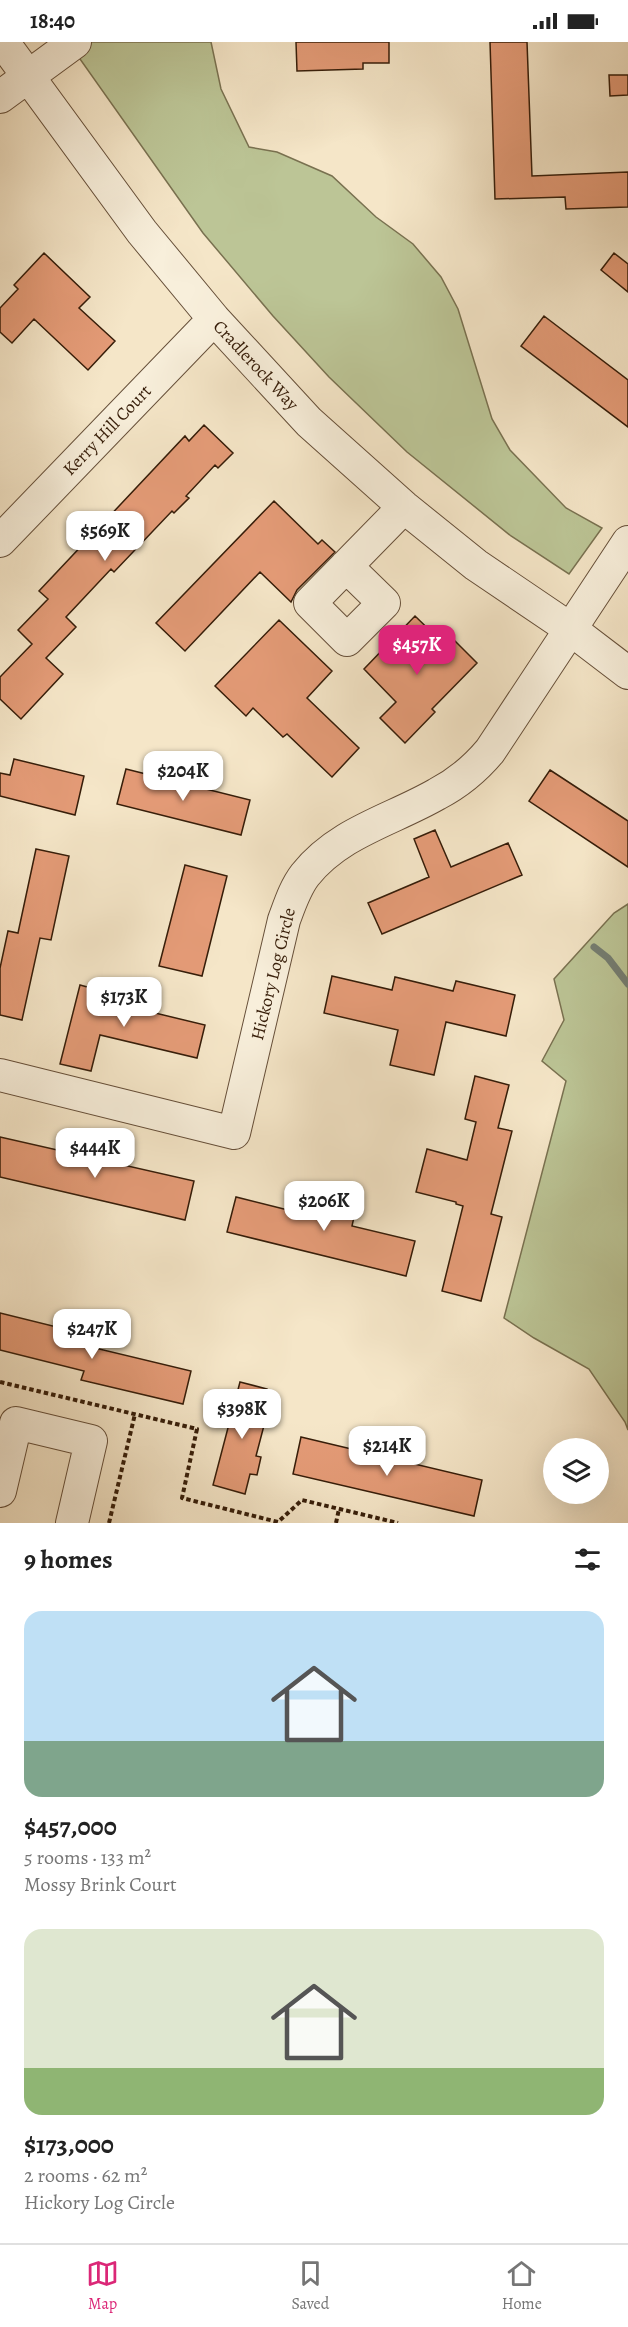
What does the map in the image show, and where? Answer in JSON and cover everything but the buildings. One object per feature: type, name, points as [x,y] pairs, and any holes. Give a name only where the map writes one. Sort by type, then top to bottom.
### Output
[{"type":"street","name":"Cradlerock Way","points":[[3,42],[142,231],[214,320],[309,422],[404,507],[476,565],[569,628],[628,673]]},
{"type":"street","points":[[0,97],[75,42]]},
{"type":"street","name":"Kerry Hill Court","points":[[0,541],[214,320]]},
{"type":"street","points":[[346,566],[404,507]]},
{"type":"street","points":[[569,628],[628,542]]},
{"type":"street","name":"Cradlerock Way","points":[[569,628],[628,657]]},
{"type":"street","name":"Hickory Log Circle","points":[[0,1074],[234,1133],[284,920],[292,897],[304,876],[329,850],[349,837],[437,794],[474,770],[490,751],[569,628]]},
{"type":"street","points":[[0,1491],[16,1423],[92,1441],[72,1523]]},
{"type":"path","points":[[0,1382],[197,1429],[182,1498],[278,1522],[302,1500],[398,1523]]},
{"type":"path","points":[[109,1523],[135,1414]]},
{"type":"path","points":[[336,1523],[339,1509]]},
{"type":"green space","points":[[68,42],[211,42],[221,89],[249,147],[277,152],[332,176],[376,217],[413,244],[441,277],[458,309],[492,419],[510,450],[566,508],[602,528],[569,574],[511,536],[407,452],[329,377],[273,316],[203,233]]},
{"type":"green space","points":[[628,904],[628,1430],[589,1369],[504,1318],[566,1081],[542,1061],[564,1020],[554,979],[614,913]]},
{"type":"waterway","points":[[594,947],[608,958],[628,984]]}]
